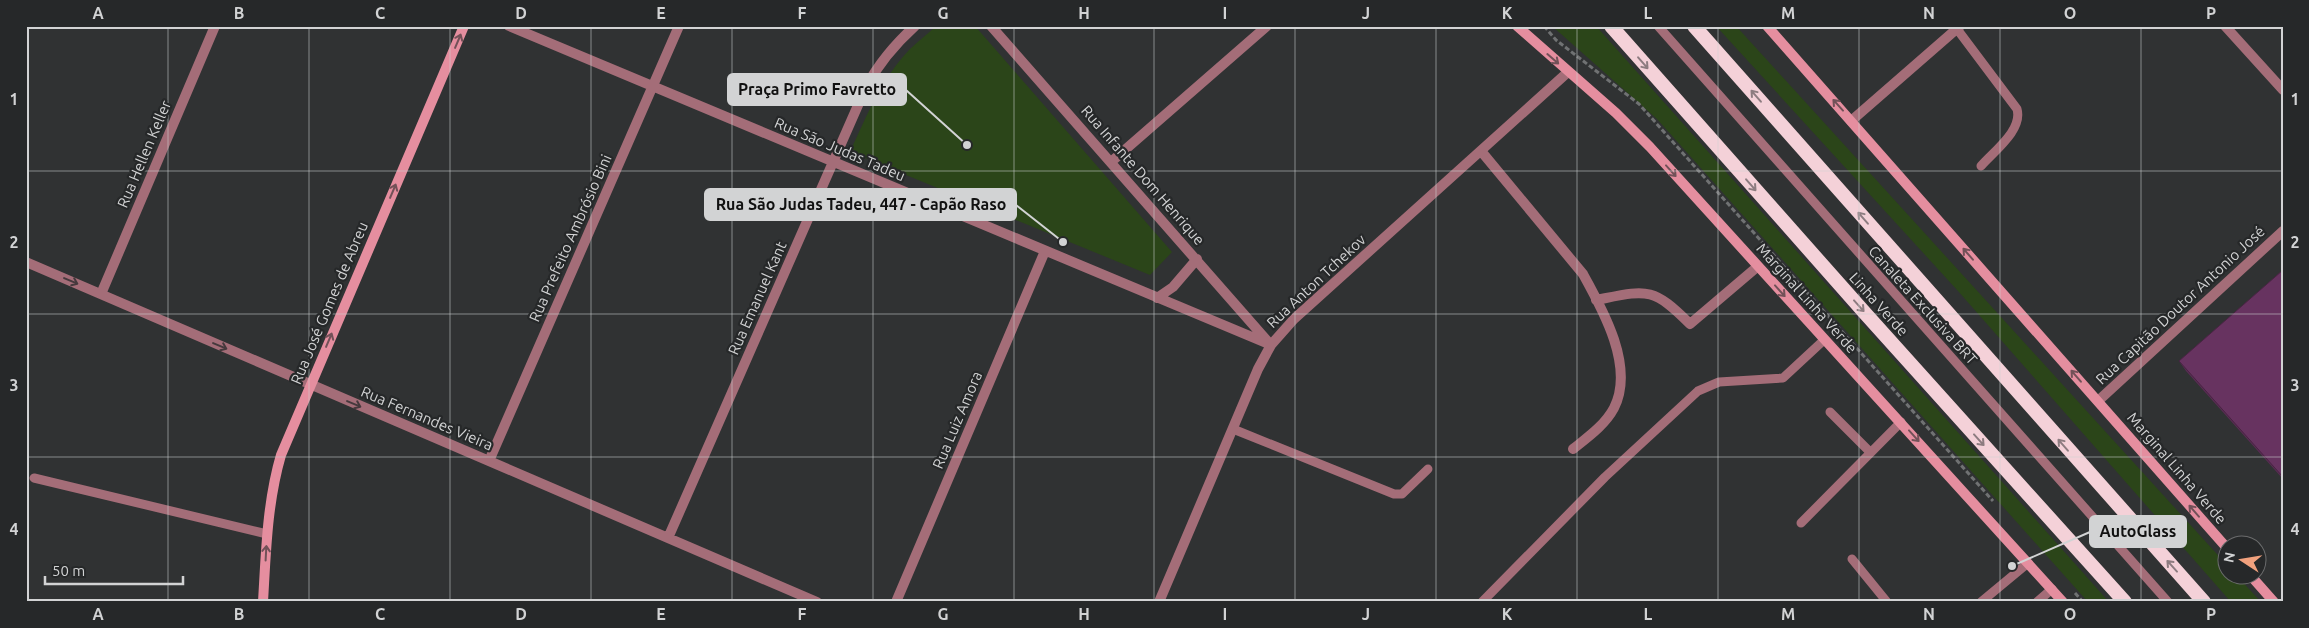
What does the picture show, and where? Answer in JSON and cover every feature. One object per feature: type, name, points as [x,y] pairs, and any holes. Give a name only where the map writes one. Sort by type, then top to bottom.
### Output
[{"type":"highway","name":"Linha Verde","points":[[1611,26],[1851,298],[2125,602]]},
{"type":"highway","points":[[1694,26],[2204,602]]},
{"type":"main road","name":"Rua José Gomes de Abreu","points":[[264,602],[267,534],[273,483],[286,440],[464,26]]},
{"type":"main road","name":"Marginal Linha Verde","points":[[1517,26],[1638,135],[2063,602]]},
{"type":"main road","name":"Marginal Linha Verde","points":[[1767,26],[2216,536]]},
{"type":"main road","points":[[2260,586],[2274,602]]},
{"type":"street","name":"Rua Hellen Keller","points":[[101,294],[215,26]]},
{"type":"street","name":"Rua São Judas Tadeu","points":[[509,26],[1271,345]]},
{"type":"street","name":"Rua Prefeito Ambrósio Bini","points":[[489,461],[679,26]]},
{"type":"street","name":"Rua Emanuel Kant","points":[[668,538],[876,68],[890,50],[915,26]]},
{"type":"street","name":"Rua Infante Dom Henrique","points":[[991,26],[1271,345]]},
{"type":"street","points":[[1111,162],[1267,26]]},
{"type":"street","points":[[2225,26],[2283,90]]},
{"type":"street","points":[[1852,121],[1959,27]]},
{"type":"street","name":"Rua Anton Tchekov","points":[[1159,602],[1271,345],[1294,319],[1568,72]]},
{"type":"street","points":[[1481,151],[1583,274],[1618,349],[1621,380],[1614,407],[1606,420],[1573,449]]},
{"type":"street","name":"Rua Capitão Doutor Antonio José","points":[[2098,401],[2283,231]]},
{"type":"street","name":"Rua Luiz Amora","points":[[896,602],[1045,251]]},
{"type":"street","points":[[1157,298],[1173,287],[1197,259]]},
{"type":"street","name":"Rua Fernandes Vieira","points":[[26,262],[817,602]]},
{"type":"street","points":[[1596,300],[1638,292],[1648,292],[1669,303],[1690,324],[1757,267]]},
{"type":"lane","name":"Canaleta Exclusiva BRT","points":[[1658,26],[2168,602]]},
{"type":"lane","points":[[1959,27],[2017,109],[2020,118],[2016,126],[1981,166]]},
{"type":"lane","points":[[1482,602],[1605,477],[1698,391],[1719,382],[1783,378],[1824,340]]},
{"type":"lane","points":[[1830,412],[1870,452]]},
{"type":"lane","points":[[1801,523],[1901,422]]},
{"type":"lane","points":[[1233,429],[1394,494],[1402,494],[1428,469]]},
{"type":"lane","points":[[34,478],[267,534]]},
{"type":"lane","points":[[1852,560],[1887,602]]},
{"type":"lane","points":[[1981,602],[2028,563]]},
{"type":"lane","points":[[2037,602],[2052,589]]},
{"type":"path","points":[[1544,26],[1556,40],[1639,104],[1997,505]]},
{"type":"path","points":[[2070,587],[2083,602]]},
{"type":"green space","points":[[936,26],[975,26],[1172,252],[1150,275],[850,152],[891,72],[910,49]]},
{"type":"green space","points":[[1552,26],[1596,26],[2109,602],[2088,602],[1657,119]]},
{"type":"green space","points":[[1716,26],[1736,26],[2216,553],[2216,585],[1958,291]]},
{"type":"green space","points":[[2217,586],[2246,586],[2261,602],[2231,602]]},
{"type":"building","points":[[2283,270],[2283,477],[2179,361]]},
{"type":"place","name":"Praça Primo Favretto","points":[[967,145]]},
{"type":"place","name":"Rua São Judas Tadeu, 447 - Capão Raso","points":[[1063,242]]},
{"type":"place","name":"AutoGlass","points":[[2012,566]]}]
